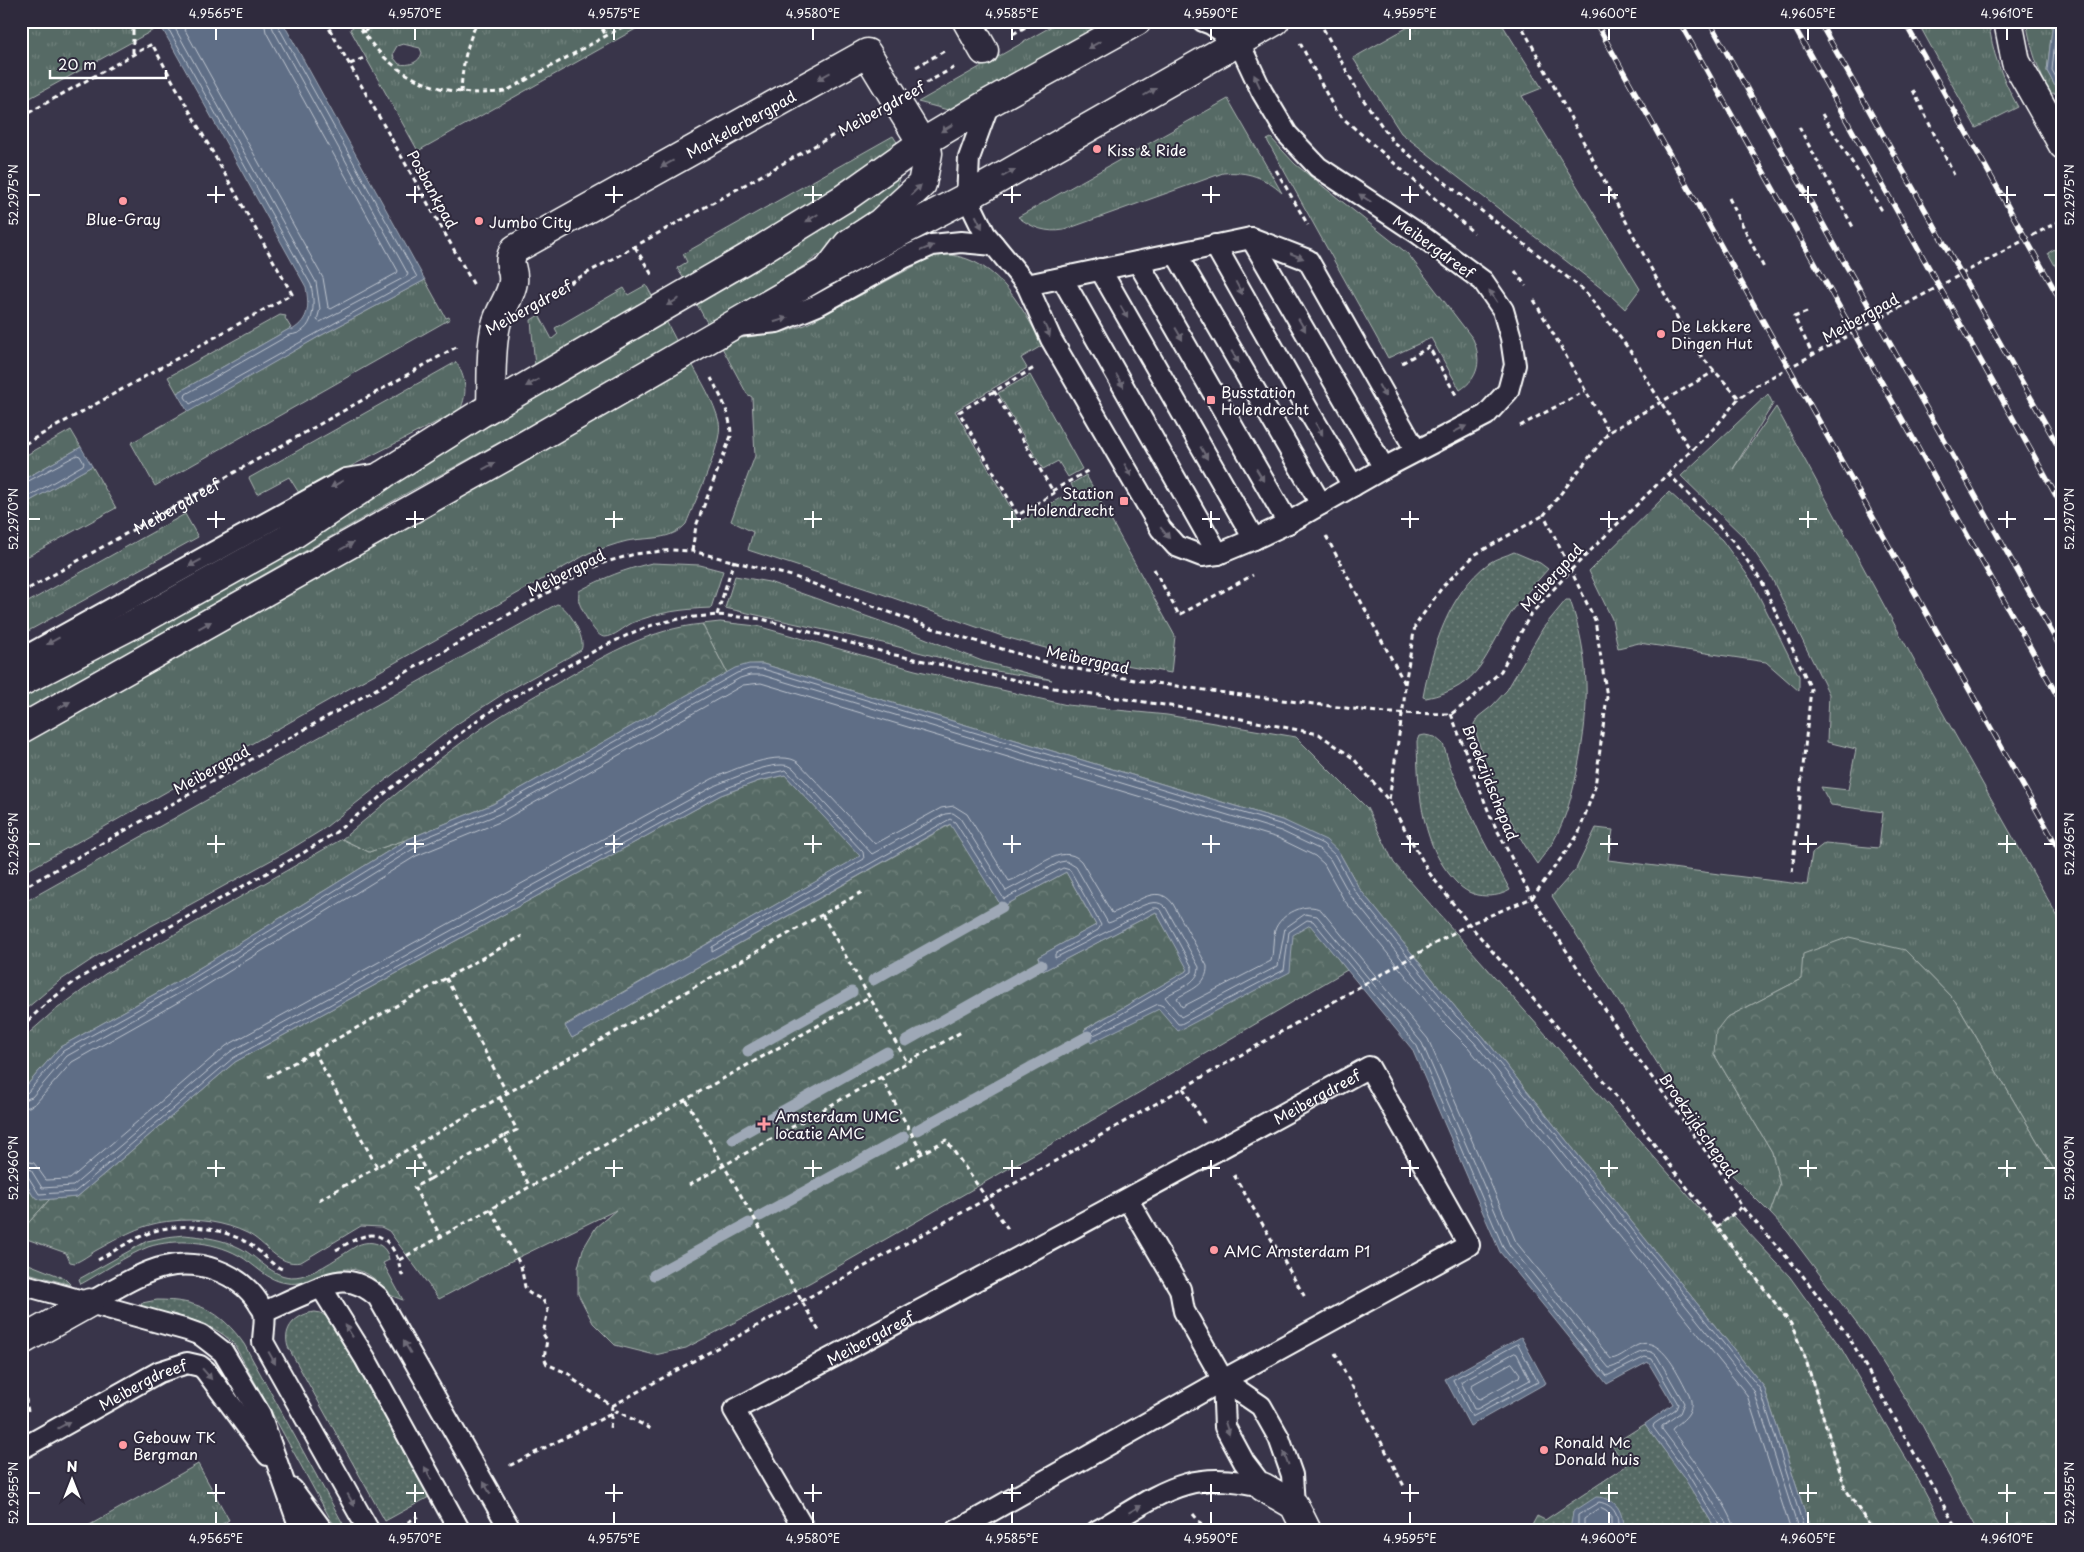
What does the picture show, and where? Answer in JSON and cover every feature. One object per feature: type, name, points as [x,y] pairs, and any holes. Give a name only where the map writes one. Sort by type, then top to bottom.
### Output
[{"type":"main road","points":[[21,682],[160,609],[285,540],[384,474],[491,407],[749,257],[843,199],[922,144],[989,103],[1137,21]]},
{"type":"main road","points":[[21,729],[500,460],[828,270],[966,197],[1275,21]]},
{"type":"main road","points":[[2008,21],[2016,62],[2063,145]]},
{"type":"main road","name":"Markelerbergpad","points":[[491,407],[493,342],[496,325],[513,284],[513,275],[509,262],[510,256],[515,249],[867,53],[928,153],[922,184],[880,223],[848,244],[828,270]]},
{"type":"main road","points":[[21,1341],[88,1304]]},
{"type":"main road","points":[[1263,1487],[1294,1505],[1307,1531]]},
{"type":"lane","points":[[1203,21],[1211,24],[1239,43]]},
{"type":"lane","name":"Meibergdreef","points":[[966,197],[985,234],[1027,285],[1051,339],[1161,529],[1176,546],[1202,556],[1218,554],[1254,539],[1486,415],[1508,391],[1514,365],[1511,338],[1503,310],[1483,281],[1420,234],[1318,167],[1287,134],[1262,92],[1239,43]]},
{"type":"lane","points":[[966,197],[969,158],[989,103]]},
{"type":"lane","points":[[1252,238],[1384,468]]},
{"type":"lane","points":[[1027,285],[1252,238],[1308,260],[1416,451]]},
{"type":"lane","points":[[733,326],[778,322],[818,305],[905,257],[932,245],[961,242],[994,245]]},
{"type":"lane","points":[[1215,245],[1311,416],[1353,486]]},
{"type":"lane","points":[[1176,254],[1321,504]]},
{"type":"lane","points":[[1138,262],[1288,522]]},
{"type":"lane","points":[[1100,269],[1254,539]]},
{"type":"lane","points":[[1062,278],[1218,554]]},
{"type":"lane","points":[[21,659],[346,479],[384,474]]},
{"type":"lane","name":"Meibergdreef","points":[[805,1531],[734,1410],[1024,1253],[1128,1200],[1369,1066],[1469,1245],[1223,1380],[956,1531]]},
{"type":"lane","points":[[1128,1200],[1180,1289],[1184,1311],[1223,1380],[1261,1406],[1278,1438],[1292,1476],[1294,1505]]},
{"type":"lane","points":[[88,1304],[120,1286],[163,1267],[193,1264],[206,1266],[234,1278],[252,1294],[264,1312],[263,1342],[368,1531]]},
{"type":"lane","points":[[264,1312],[335,1281],[350,1281],[360,1284],[378,1297],[511,1531]]},
{"type":"lane","name":"Meibergdreef","points":[[21,1284],[187,1330],[201,1335],[214,1344],[230,1362],[260,1414],[301,1531]]},
{"type":"lane","points":[[321,1287],[365,1358],[460,1531]]},
{"type":"lane","name":"Meibergdreef","points":[[21,1449],[159,1372],[187,1363],[200,1366],[205,1370],[323,1531]]},
{"type":"lane","points":[[1223,1380],[1225,1427],[1244,1462],[1263,1487]]},
{"type":"lane","points":[[1097,1531],[1172,1488],[1194,1481],[1216,1479],[1240,1481],[1263,1487]]},
{"type":"path","points":[[133,21],[133,54]]},
{"type":"path","name":"Posbankpad","points":[[325,21],[496,325]]},
{"type":"path","points":[[356,21],[373,46],[392,65],[414,79],[440,89],[462,94],[506,91],[633,21]]},
{"type":"path","points":[[363,32],[381,21]]},
{"type":"path","points":[[462,94],[462,71],[467,49],[478,21]]},
{"type":"path","points":[[598,21],[606,36]]},
{"type":"path","name":"Meibergdreef","points":[[21,593],[496,325],[890,92],[975,35],[1036,21]]},
{"type":"path","points":[[1319,21],[1360,95],[1394,143],[1585,292],[1634,356],[1690,449]]},
{"type":"path","points":[[1519,21],[1675,316],[1693,347],[1738,399]]},
{"type":"path","points":[[890,92],[975,35]]},
{"type":"path","points":[[21,117],[152,44],[292,294],[21,446]]},
{"type":"path","points":[[350,64],[364,58]]},
{"type":"path","points":[[1913,90],[1954,175]]},
{"type":"path","points":[[1822,114],[1883,212]]},
{"type":"path","points":[[1799,127],[1853,226]]},
{"type":"path","points":[[1729,198],[1765,270]]},
{"type":"path","name":"Meibergpad","points":[[21,889],[586,571],[606,562],[635,554],[672,550],[692,551],[734,560],[792,576],[932,628],[1056,665],[1135,680],[1386,713],[1451,714],[1468,702],[1501,671],[1530,615],[1572,569],[1717,424],[1738,399],[1757,385],[2063,219]]},
{"type":"path","points":[[1807,312],[1794,317],[1814,355]]},
{"type":"path","points":[[994,391],[1054,493],[1018,515],[958,412],[994,391],[1029,371]]},
{"type":"path","points":[[1389,801],[1405,684],[1416,626],[1442,586],[1476,554],[1544,515],[1609,432],[1715,371]]},
{"type":"path","points":[[692,551],[696,526],[730,436],[730,421]]},
{"type":"path","points":[[1052,491],[1084,472]]},
{"type":"path","points":[[1668,473],[1736,543],[1762,582],[1811,689],[1792,873]]},
{"type":"path","points":[[612,1406],[1075,1150],[1469,924],[1532,898],[1578,836],[1595,787],[1607,696],[1595,620],[1572,569],[1544,515]]},
{"type":"path","points":[[1326,536],[1405,684]]},
{"type":"path","points":[[717,615],[734,560]]},
{"type":"path","points":[[21,1027],[48,1002],[104,963],[303,853],[336,832],[454,738],[513,696],[634,632],[655,624],[717,615],[762,619],[895,655],[1054,688],[1190,709],[1319,734],[1353,758],[1389,801],[1414,842],[1430,874],[1469,924],[1625,1106],[1791,1324],[1806,1357],[1845,1488],[1873,1531]]},
{"type":"path","name":"Broekzijdschepad","points":[[1451,714],[1491,818],[1532,898],[1624,1039],[1720,1171],[1742,1207],[1800,1272],[1849,1337],[1958,1531]]},
{"type":"path","points":[[319,1200],[862,892]]},
{"type":"path","points":[[822,915],[907,1062]]},
{"type":"path","points":[[268,1077],[522,936]]},
{"type":"path","points":[[446,978],[507,1093]]},
{"type":"path","points":[[405,1280],[400,1271],[399,1260],[869,997]]},
{"type":"path","points":[[689,1185],[963,1031]]},
{"type":"path","points":[[314,1051],[377,1167]]},
{"type":"path","points":[[881,1077],[922,1153]]},
{"type":"path","points":[[1183,1088],[1321,1326],[1405,1488]]},
{"type":"path","points":[[441,1237],[414,1187],[517,1130],[500,1098]]},
{"type":"path","points":[[686,1100],[834,1357]]},
{"type":"path","points":[[504,1136],[530,1187]]},
{"type":"path","points":[[895,1168],[946,1140],[992,1204],[1024,1253]]},
{"type":"path","points":[[413,1147],[430,1179]]},
{"type":"path","points":[[1716,1227],[1742,1207]]},
{"type":"path","points":[[490,1210],[521,1266],[525,1287],[529,1293],[543,1300],[548,1310],[543,1334],[547,1340],[544,1358],[547,1364],[570,1375],[574,1380],[612,1406]]},
{"type":"path","points":[[610,1429],[612,1406]]},
{"type":"path","points":[[506,1457],[511,1465],[617,1411],[651,1429]]},
{"type":"green space","points":[[21,21],[156,21],[159,27],[21,103]]},
{"type":"green space","points":[[362,21],[650,21],[418,151],[350,29]],"holes":[[[403,44],[420,48],[421,56],[413,63],[399,64],[394,58],[393,53],[397,46]]]},
{"type":"green space","points":[[1061,21],[1118,21],[951,114],[948,110],[918,102]]},
{"type":"green space","points":[[1419,21],[1500,21],[1542,88],[1522,96],[1640,289],[1625,309],[1610,295],[1401,133],[1353,58]]},
{"type":"green space","points":[[1917,21],[1989,21],[1992,44],[1999,66],[2007,87],[2018,107],[1976,128]]},
{"type":"green space","points":[[2026,21],[2053,21],[2047,71],[2055,86],[2063,88],[2063,94],[2051,93],[2046,85],[2035,59]]},
{"type":"green space","points":[[1228,99],[1282,193],[1269,183],[1255,176],[1240,173],[1223,173],[1064,230],[1040,229],[1018,217]]},
{"type":"green space","points":[[893,136],[900,147],[837,190],[686,282],[677,268],[687,262],[683,254]]},
{"type":"green space","points":[[1271,138],[1295,164],[1408,254],[1473,339],[1478,361],[1477,368],[1471,380],[1460,390],[1431,338],[1388,358],[1267,140]]},
{"type":"green space","points":[[899,175],[897,192],[882,212],[748,304],[709,326],[695,301]]},
{"type":"green space","points":[[2063,244],[2063,280],[2048,253]]},
{"type":"green space","points":[[937,254],[957,256],[975,262],[989,271],[1014,297],[1043,345],[1021,358],[1027,368],[955,411],[1019,522],[1074,490],[1071,484],[1086,475],[1175,636],[1171,673],[1075,656],[1005,637],[748,550],[753,532],[731,521],[755,456],[752,397],[747,394],[720,344],[729,340],[786,331],[805,325]]},
{"type":"green space","points":[[425,280],[446,318],[449,317],[450,319],[155,486],[131,443],[320,336]]},
{"type":"green space","points":[[646,285],[654,299],[535,367],[531,320],[539,315],[552,339],[558,334],[555,328],[624,288],[628,295]]},
{"type":"green space","points":[[280,315],[286,316],[285,318],[291,328],[177,393],[168,377]]},
{"type":"green space","points":[[665,319],[678,344],[407,493],[21,713],[21,698],[266,565],[503,412]]},
{"type":"green space","points":[[456,362],[465,386],[463,404],[460,410],[299,493],[289,477],[257,494],[249,478]]},
{"type":"green space","points":[[691,362],[714,406],[719,422],[719,431],[713,458],[686,524],[680,529],[666,536],[627,541],[589,553],[21,874],[21,741]]},
{"type":"green space","points":[[1030,375],[1082,469],[1068,477],[1058,461],[1043,469],[998,393]]},
{"type":"green space","points":[[1768,394],[1773,404],[1733,469],[1776,407],[1940,708],[2063,926],[2063,1185],[1955,1001],[1905,950],[1801,979],[1726,1018],[1714,1054],[1772,1152],[1780,1185],[1770,1213],[1731,1174],[1659,1066],[1552,896],[1576,869],[1596,828],[1613,830],[1608,860],[1807,885],[1812,853],[1825,843],[1879,848],[1883,812],[1831,805],[1821,787],[1848,790],[1856,749],[1827,742],[1829,694],[1770,575],[1746,539],[1681,476]]},
{"type":"green space","points":[[71,430],[81,447],[21,481],[21,458]]},
{"type":"green space","points":[[92,466],[116,508],[21,560],[21,506]]},
{"type":"green space","points":[[1669,492],[1722,540],[1751,580],[1799,676],[1799,691],[1766,662],[1639,643],[1618,648],[1612,619],[1589,571]]},
{"type":"green space","points":[[185,514],[198,537],[21,635],[21,606]]},
{"type":"green space","points":[[1514,552],[1540,563],[1548,569],[1511,613],[1487,655],[1470,677],[1459,686],[1445,693],[1426,698],[1423,697],[1431,660],[1452,606],[1475,576],[1489,563]]},
{"type":"green space","points":[[652,563],[700,565],[723,571],[711,608],[681,610],[652,616],[632,623],[612,635],[601,636],[594,629],[583,611],[579,601],[579,591],[614,574]]},
{"type":"green space","points":[[735,576],[769,582],[897,627],[982,661],[1052,680],[984,669],[883,643],[725,608]]},
{"type":"green space","points":[[1566,600],[1570,600],[1581,642],[1586,683],[1585,723],[1576,776],[1565,815],[1553,842],[1537,864],[1517,832],[1499,797],[1484,760],[1474,724],[1478,717],[1507,690],[1543,628]]},
{"type":"green space","points":[[557,604],[566,611],[575,624],[581,639],[581,650],[506,692],[457,724],[322,830],[286,852],[100,954],[58,982],[21,1013],[21,904]]},
{"type":"green space","points":[[720,622],[757,626],[915,670],[1067,705],[1167,715],[1296,737],[1367,808],[1394,863],[1716,1227],[1791,1324],[1805,1357],[1839,1470],[1854,1505],[1873,1531],[1811,1531],[1764,1387],[1482,1035],[1460,1013],[1359,888],[1339,852],[1285,821],[763,664],[744,666],[727,673],[702,624]]},
{"type":"green space","points":[[702,624],[727,673],[493,804],[408,839],[369,852],[342,839],[446,754],[513,708],[614,651],[665,631]]},
{"type":"green space","points":[[1419,736],[1435,737],[1443,744],[1452,772],[1481,836],[1510,890],[1494,896],[1473,894],[1459,885],[1440,861],[1427,829],[1420,794],[1417,741]]},
{"type":"green space","points":[[785,775],[861,856],[565,1025],[572,1038],[951,824],[1002,907],[1066,872],[1096,925],[1038,957],[1043,971],[1156,912],[1189,970],[1085,1029],[1092,1042],[1310,924],[1347,970],[1067,1135],[811,1282],[686,1348],[655,1355],[615,1345],[593,1323],[578,1294],[578,1268],[583,1249],[596,1227],[616,1210],[517,1258],[439,1299],[389,1231],[381,1227],[361,1226],[301,1262],[293,1263],[272,1253],[247,1233],[229,1226],[200,1221],[161,1222],[141,1228],[75,1263],[70,1262],[66,1253],[21,1237],[21,1231],[50,1199],[77,1197],[235,1062],[721,795],[759,781]]},
{"type":"green space","points":[[342,839],[369,852],[408,839],[180,980],[60,1047],[21,1092],[21,1040],[54,1011],[105,974]]},
{"type":"green space","points":[[1849,937],[1905,950],[1955,1001],[2063,1185],[2063,1531],[1978,1531],[1921,1423],[1866,1336],[1787,1231],[1770,1213],[1780,1185],[1772,1152],[1714,1054],[1716,1031],[1726,1018],[1801,979],[1803,954]]},
{"type":"green space","points":[[21,1174],[34,1196],[50,1199],[21,1231]]},
{"type":"green space","points":[[1732,1215],[1790,1277],[1841,1348],[1946,1531],[1873,1531],[1845,1488],[1806,1357],[1791,1324],[1716,1227]]},
{"type":"green space","points":[[184,1235],[227,1242],[248,1252],[275,1272],[291,1277],[308,1274],[363,1243],[378,1244],[388,1255],[389,1260],[383,1263],[403,1300],[392,1296],[372,1277],[360,1271],[341,1270],[306,1282],[280,1282],[228,1250],[194,1242],[170,1242],[148,1247],[122,1259],[81,1284],[79,1279],[147,1241]]},
{"type":"green space","points":[[21,1261],[64,1278],[71,1285],[21,1271]]},
{"type":"green space","points":[[157,1300],[184,1302],[207,1309],[235,1332],[244,1344],[347,1531],[337,1531],[234,1344],[224,1335],[202,1323],[141,1306],[142,1303]]},
{"type":"green space","points":[[308,1313],[321,1313],[331,1320],[429,1497],[385,1521],[288,1347],[287,1334],[292,1323]]},
{"type":"green space","points":[[1645,1424],[1683,1475],[1717,1531],[1529,1531],[1537,1516],[1545,1520],[1626,1466],[1612,1445]]},
{"type":"green space","points":[[198,1464],[229,1520],[211,1531],[79,1531]]},
{"type":"water","points":[[158,21],[282,21],[425,280],[320,336],[188,412],[177,393],[291,328],[292,330],[298,326],[307,312],[308,300],[306,287]]},
{"type":"water","points":[[2053,21],[2063,21],[2063,88],[2055,86],[2047,71]]},
{"type":"water","points":[[81,447],[92,466],[21,506],[21,481]]},
{"type":"water","points":[[749,664],[763,664],[1285,821],[1326,840],[1339,852],[1359,888],[1460,1013],[1482,1035],[1764,1387],[1811,1531],[1717,1531],[1683,1476],[1645,1424],[1673,1404],[1648,1362],[1607,1384],[1500,1252],[1412,1049],[1310,925],[1293,935],[1290,972],[1178,1031],[1159,1009],[1091,1043],[1084,1030],[1188,970],[1156,912],[1043,971],[1038,957],[1096,925],[1066,872],[1002,907],[950,824],[572,1038],[565,1026],[860,856],[785,775],[759,781],[721,795],[235,1062],[77,1197],[41,1200],[33,1196],[21,1174],[21,1092],[60,1047],[180,980],[408,839],[493,804],[735,668]]},
{"type":"water","points":[[1521,1337],[1546,1383],[1470,1426],[1445,1379]]},
{"type":"water","points":[[1596,1497],[1609,1500],[1618,1507],[1623,1524],[1622,1531],[1573,1531],[1571,1524],[1573,1512]]},
{"type":"waterway","points":[[873,980],[1002,907]]},
{"type":"waterway","points":[[906,1041],[1041,965]]},
{"type":"waterway","points":[[748,1051],[852,992]]},
{"type":"waterway","points":[[917,1130],[1088,1036]]},
{"type":"waterway","points":[[733,1139],[887,1052]]},
{"type":"waterway","points":[[760,1216],[904,1137]]},
{"type":"waterway","points":[[654,1275],[749,1223]]},
{"type":"railway","points":[[1595,21],[2063,857]]},
{"type":"railway","points":[[1679,21],[2063,706]]},
{"type":"railway","points":[[1709,21],[2063,652]]},
{"type":"railway","points":[[1791,21],[2063,508]]},
{"type":"railway","points":[[1819,21],[2063,455]]},
{"type":"railway","points":[[1904,21],[2063,305]]},
{"type":"place","name":"Kiss & Ride","points":[[1097,149]]},
{"type":"place","name":"Blue-Gray","points":[[123,201]]},
{"type":"place","name":"Jumbo City","points":[[479,221]]},
{"type":"place","name":"De Lekkere Dingen Hut","points":[[1661,334]]},
{"type":"place","name":"Busstation Holendrecht","points":[[1211,400]]},
{"type":"place","name":"Station Holendrecht","points":[[1124,501]]},
{"type":"place","name":"Amsterdam UMC locatie AMC","points":[[764,1124]]},
{"type":"place","name":"AMC Amsterdam P1","points":[[1214,1250]]},
{"type":"place","name":"Gebouw TK Bergman","points":[[123,1445]]},
{"type":"place","name":"Ronald Mc Donald huis","points":[[1544,1450]]}]
